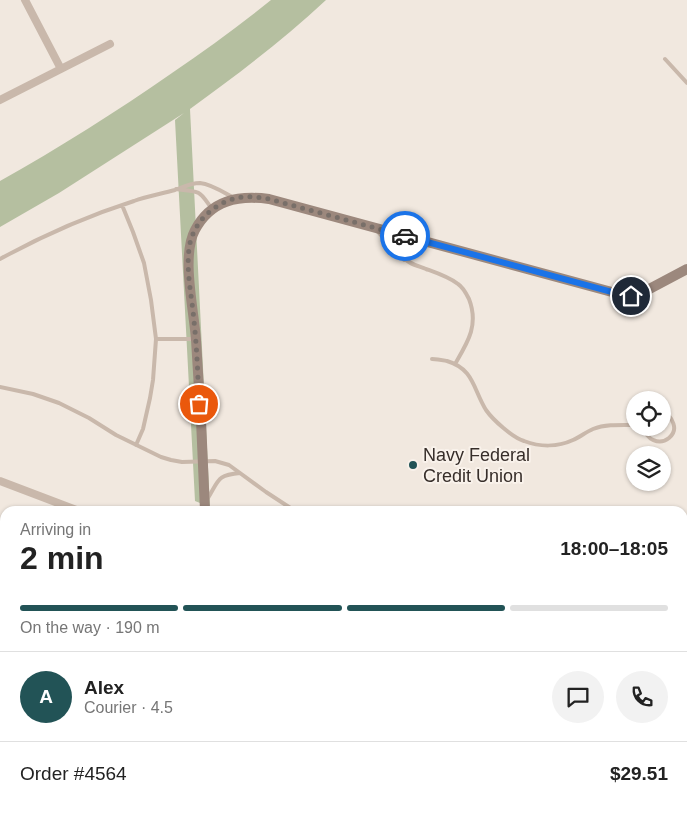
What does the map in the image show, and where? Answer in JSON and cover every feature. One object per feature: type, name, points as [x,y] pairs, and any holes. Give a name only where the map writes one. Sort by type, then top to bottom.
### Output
[{"type":"street","points":[[25,0],[61,69]]},
{"type":"street","points":[[0,100],[110,44]]},
{"type":"street","points":[[205,506],[189,250],[194,232],[200,222],[212,209],[223,203],[242,197],[269,199],[623,295],[638,295],[687,269]]},
{"type":"street","points":[[0,481],[66,506]]},
{"type":"lane","points":[[665,58],[687,83]]},
{"type":"lane","points":[[0,259],[54,232],[122,205],[186,185],[203,184],[218,189],[234,199]]},
{"type":"lane","points":[[176,189],[200,193],[212,209]]},
{"type":"lane","points":[[122,205],[134,232],[144,263],[156,339],[150,398],[143,428],[136,445]]},
{"type":"lane","points":[[373,227],[403,259],[459,284],[467,294],[473,309],[473,323],[468,341],[455,364]]},
{"type":"lane","points":[[406,236],[402,252],[409,262]]},
{"type":"lane","points":[[156,339],[196,339]]},
{"type":"lane","points":[[432,359],[438,358],[455,364],[468,374],[487,411],[509,433],[523,441],[538,445],[555,446],[571,441],[594,429],[613,425],[626,425]]},
{"type":"lane","points":[[0,387],[33,394],[59,403],[151,453],[171,460],[187,462],[215,461],[229,465],[287,506]]},
{"type":"lane","points":[[671,417],[674,428],[671,435]]},
{"type":"lane","points":[[647,436],[658,442],[670,436]]},
{"type":"lane","points":[[206,506],[220,478],[226,474],[240,473]]},
{"type":"green space","points":[[271,0],[326,0],[260,57],[190,109],[210,506],[208,506],[195,501],[175,120],[184,113],[59,193],[0,227],[0,181],[66,143],[130,102]]},
{"type":"way so far","points":[[199,404],[189,250],[194,232],[212,209],[230,200],[242,197],[269,199],[405,236]]},
{"type":"place","name":"Navy Federal Credit Union","points":[[413,465]]},
{"type":"route","points":[[405,236],[631,296]]}]
